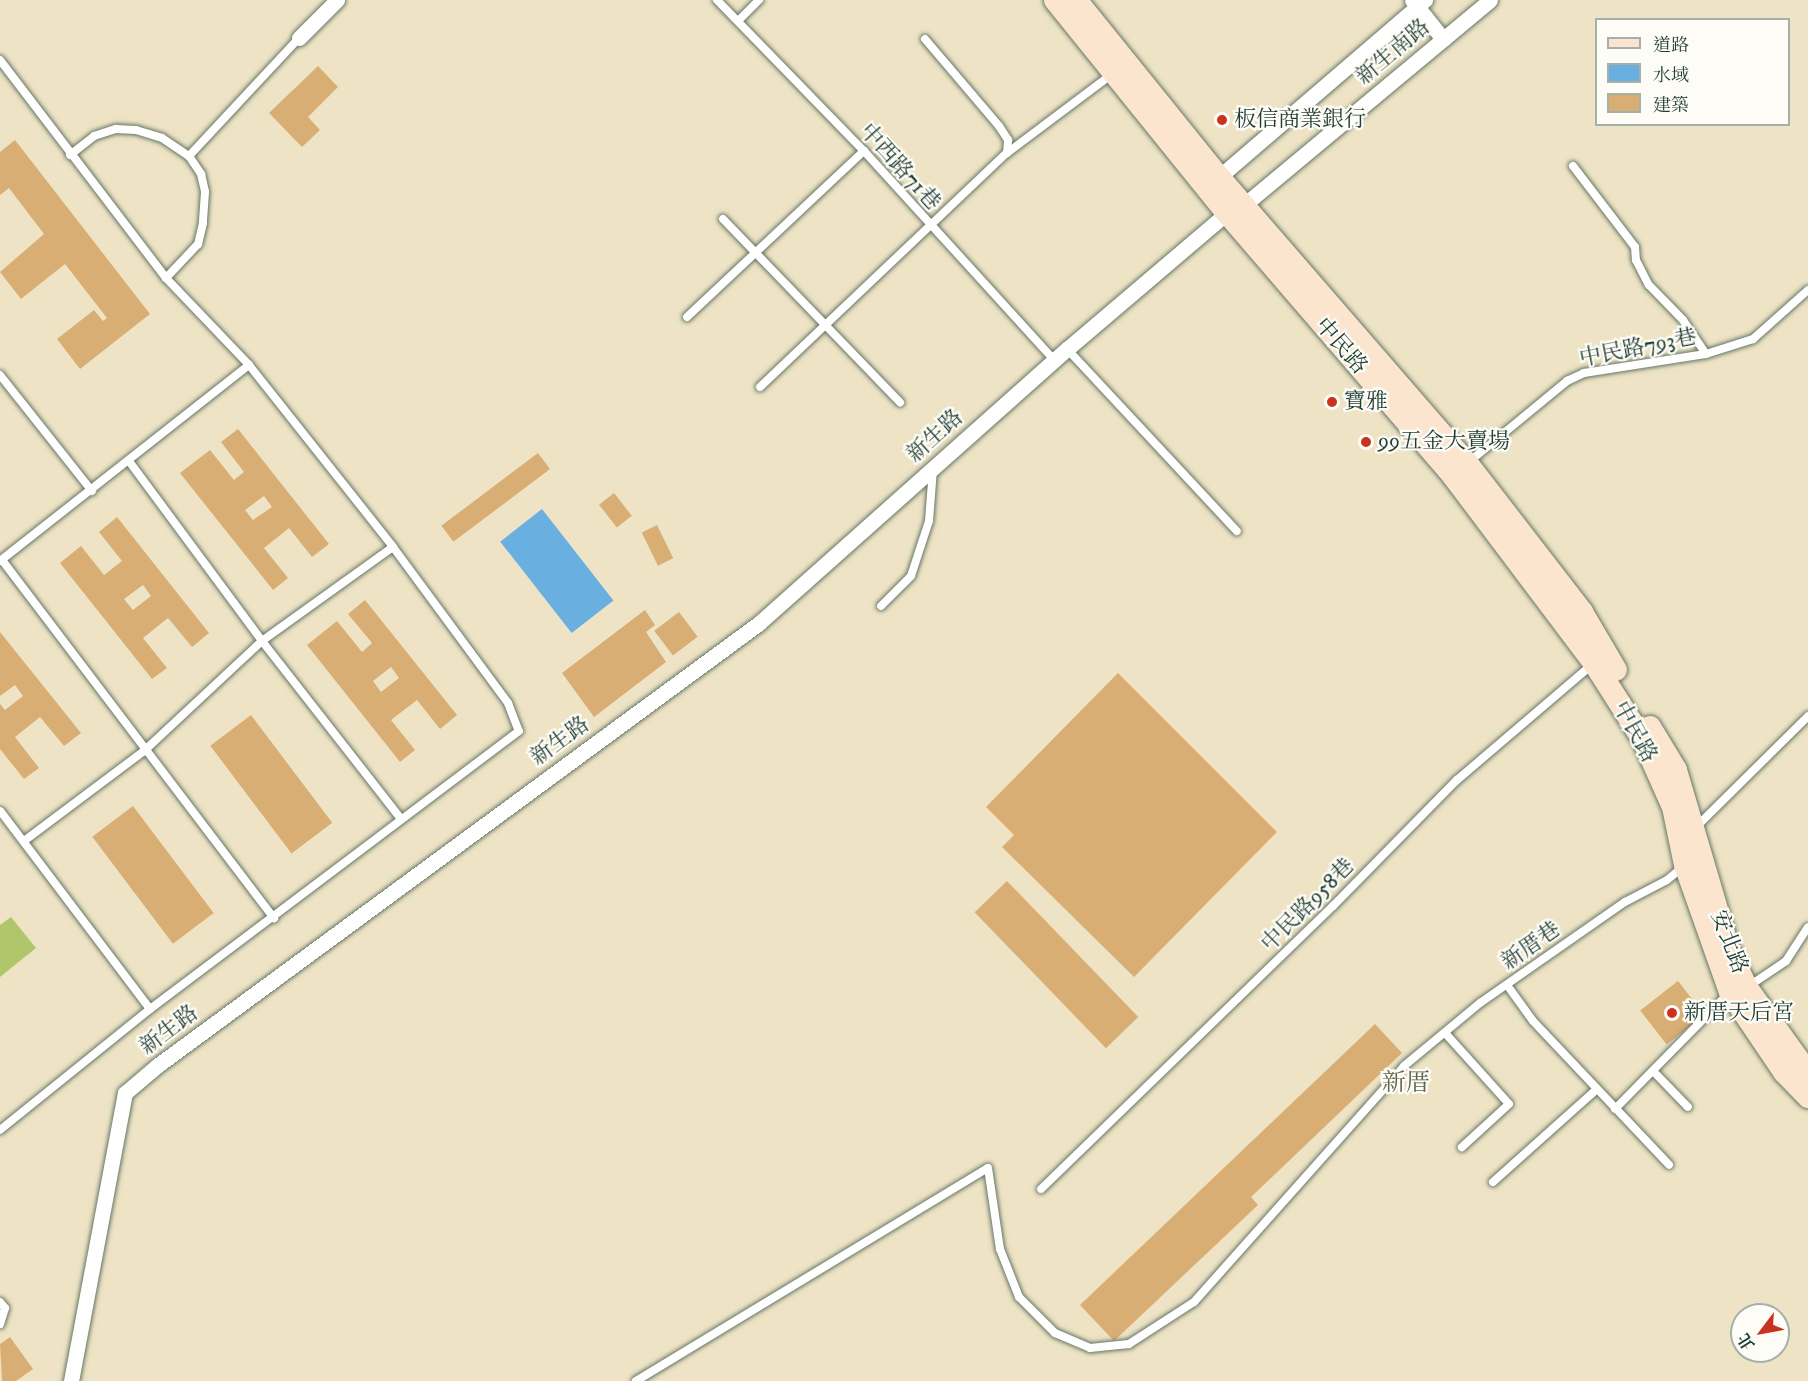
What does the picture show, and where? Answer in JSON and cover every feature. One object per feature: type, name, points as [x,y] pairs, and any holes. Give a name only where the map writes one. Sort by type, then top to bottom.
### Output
[{"type":"main road","name":"中民路","points":[[1055,0],[1112,74],[1235,209],[1460,469],[1600,658],[1676,770],[1692,830]]},
{"type":"main road","name":"中民路","points":[[1076,0],[1219,177],[1235,209]]},
{"type":"main road","name":"中民路","points":[[1600,658],[1651,759],[1672,807],[1685,865]]},
{"type":"main road","name":"安北路","points":[[1692,830],[1739,990],[1806,1066]]},
{"type":"main road","name":"安北路","points":[[1685,865],[1739,990],[1784,1072],[1808,1097]]},
{"type":"street","points":[[299,38],[337,0]]},
{"type":"street","name":"新生南路","points":[[1235,209],[1490,0]]},
{"type":"street","points":[[1418,2],[1443,39]]},
{"type":"street","name":"新生南路","points":[[1219,177],[1418,2]]},
{"type":"street","name":"新生路","points":[[71,1381],[125,1093],[158,1065],[758,624],[1054,360],[1235,209]]},
{"type":"lane","name":"中西路71巷","points":[[717,0],[864,151],[931,228],[1054,360]]},
{"type":"lane","points":[[738,21],[759,0]]},
{"type":"lane","points":[[189,156],[299,38]]},
{"type":"lane","points":[[925,39],[999,126],[1008,140],[1007,153]]},
{"type":"lane","points":[[0,60],[70,155],[166,278],[249,365],[393,547],[508,703],[519,731],[274,918],[150,1009],[0,1130]]},
{"type":"lane","points":[[760,387],[931,228],[1007,153],[1112,74]]},
{"type":"lane","points":[[70,155],[94,136],[116,129],[136,130],[162,138],[189,156],[201,174],[205,192],[203,222],[198,244],[166,278]]},
{"type":"lane","points":[[687,317],[757,255],[864,151]]},
{"type":"lane","points":[[1573,166],[1635,247],[1636,260],[1649,285],[1683,320],[1706,354]]},
{"type":"lane","points":[[723,219],[900,402]]},
{"type":"lane","name":"中民路793巷","points":[[1460,469],[1548,394],[1575,377],[1706,354],[1753,339],[1808,291]]},
{"type":"lane","points":[[1067,349],[1237,531]]},
{"type":"lane","points":[[249,365],[1,561],[144,751],[274,918]]},
{"type":"lane","points":[[0,375],[92,491]]},
{"type":"lane","points":[[129,461],[262,642],[401,819]]},
{"type":"lane","points":[[881,606],[911,576],[929,521],[933,467]]},
{"type":"lane","points":[[24,841],[144,751],[262,642],[393,547]]},
{"type":"lane","name":"中民路958巷","points":[[1041,1189],[1334,906],[1457,780],[1600,658]]},
{"type":"lane","points":[[1685,865],[1692,830],[1808,716]]},
{"type":"lane","points":[[0,811],[150,1009]]},
{"type":"lane","name":"新厝巷","points":[[636,1381],[988,1168],[1000,1249],[1019,1297],[1055,1333],[1090,1348],[1129,1344],[1194,1302],[1404,1066],[1507,985],[1624,902],[1667,880],[1685,865]]},
{"type":"lane","points":[[1615,1109],[1739,990],[1786,961],[1808,927]]},
{"type":"lane","points":[[1507,985],[1533,1021],[1670,1166]]},
{"type":"lane","points":[[1446,1034],[1509,1104],[1462,1147]]},
{"type":"lane","points":[[1653,1071],[1688,1107]]},
{"type":"lane","points":[[1493,1182],[1596,1090]]},
{"type":"lane","points":[[0,1302],[5,1308],[0,1324]]},
{"type":"green space","points":[[11,917],[36,948],[0,977],[0,925]]},
{"type":"water","points":[[542,509],[613,600],[572,633],[500,542]]},
{"type":"building","points":[[318,66],[338,87],[308,117],[320,130],[302,147],[269,113]]},
{"type":"building","points":[[15,140],[150,314],[80,369],[57,339],[94,310],[103,321],[107,318],[65,264],[21,299],[0,272],[44,234],[9,188],[0,195],[0,152]]},
{"type":"building","points":[[238,429],[329,544],[312,557],[289,528],[264,548],[288,578],[273,590],[180,473],[210,450],[234,480],[244,472],[221,442]],"holes":[[[264,496],[272,507],[253,520],[245,510]]]},
{"type":"building","points":[[538,453],[550,469],[453,542],[441,526]]},
{"type":"building","points":[[614,493],[632,516],[617,528],[599,505]]},
{"type":"building","points":[[117,517],[209,633],[192,647],[168,618],[143,638],[167,668],[152,679],[60,563],[81,546],[104,575],[122,561],[99,532]],"holes":[[[143,585],[151,596],[133,610],[124,599]]]},
{"type":"building","points":[[657,525],[673,558],[658,566],[642,532]]},
{"type":"building","points":[[365,600],[457,715],[440,729],[417,700],[391,720],[415,750],[400,762],[307,645],[337,621],[362,652],[372,643],[348,614]],"holes":[[[391,667],[399,678],[381,692],[373,681]]]},
{"type":"building","points":[[645,610],[655,625],[646,632],[666,662],[594,717],[562,673]]},
{"type":"building","points":[[679,612],[698,637],[673,655],[654,631]]},
{"type":"building","points":[[0,632],[81,733],[64,746],[40,717],[15,737],[39,768],[24,779],[0,749],[0,704],[5,710],[23,696],[15,685],[0,696]]},
{"type":"building","points":[[1118,673],[1277,832],[1134,977],[1002,847],[1014,835],[986,807]]},
{"type":"building","points":[[251,715],[332,823],[292,854],[210,746]]},
{"type":"building","points":[[133,806],[214,913],[173,944],[92,837]]},
{"type":"building","points":[[1007,881],[1138,1017],[1106,1048],[975,912]]},
{"type":"building","name":"新厝天后宮","points":[[1678,981],[1704,1015],[1667,1044],[1640,1011]]},
{"type":"building","points":[[1375,1024],[1402,1053],[1251,1197],[1258,1205],[1114,1341],[1080,1305]]},
{"type":"building","points":[[10,1337],[33,1369],[16,1381],[2,1381],[0,1344]]},
{"type":"place","name":"板信商業銀行","points":[[1222,120]]},
{"type":"place","name":"寶雅","points":[[1332,402]]},
{"type":"place","name":"99五金大賣場","points":[[1366,442]]},
{"type":"place","name":"新厝天后宮","points":[[1672,1013]]},
{"type":"district","name":"新厝","points":[[1406,1084]]}]
